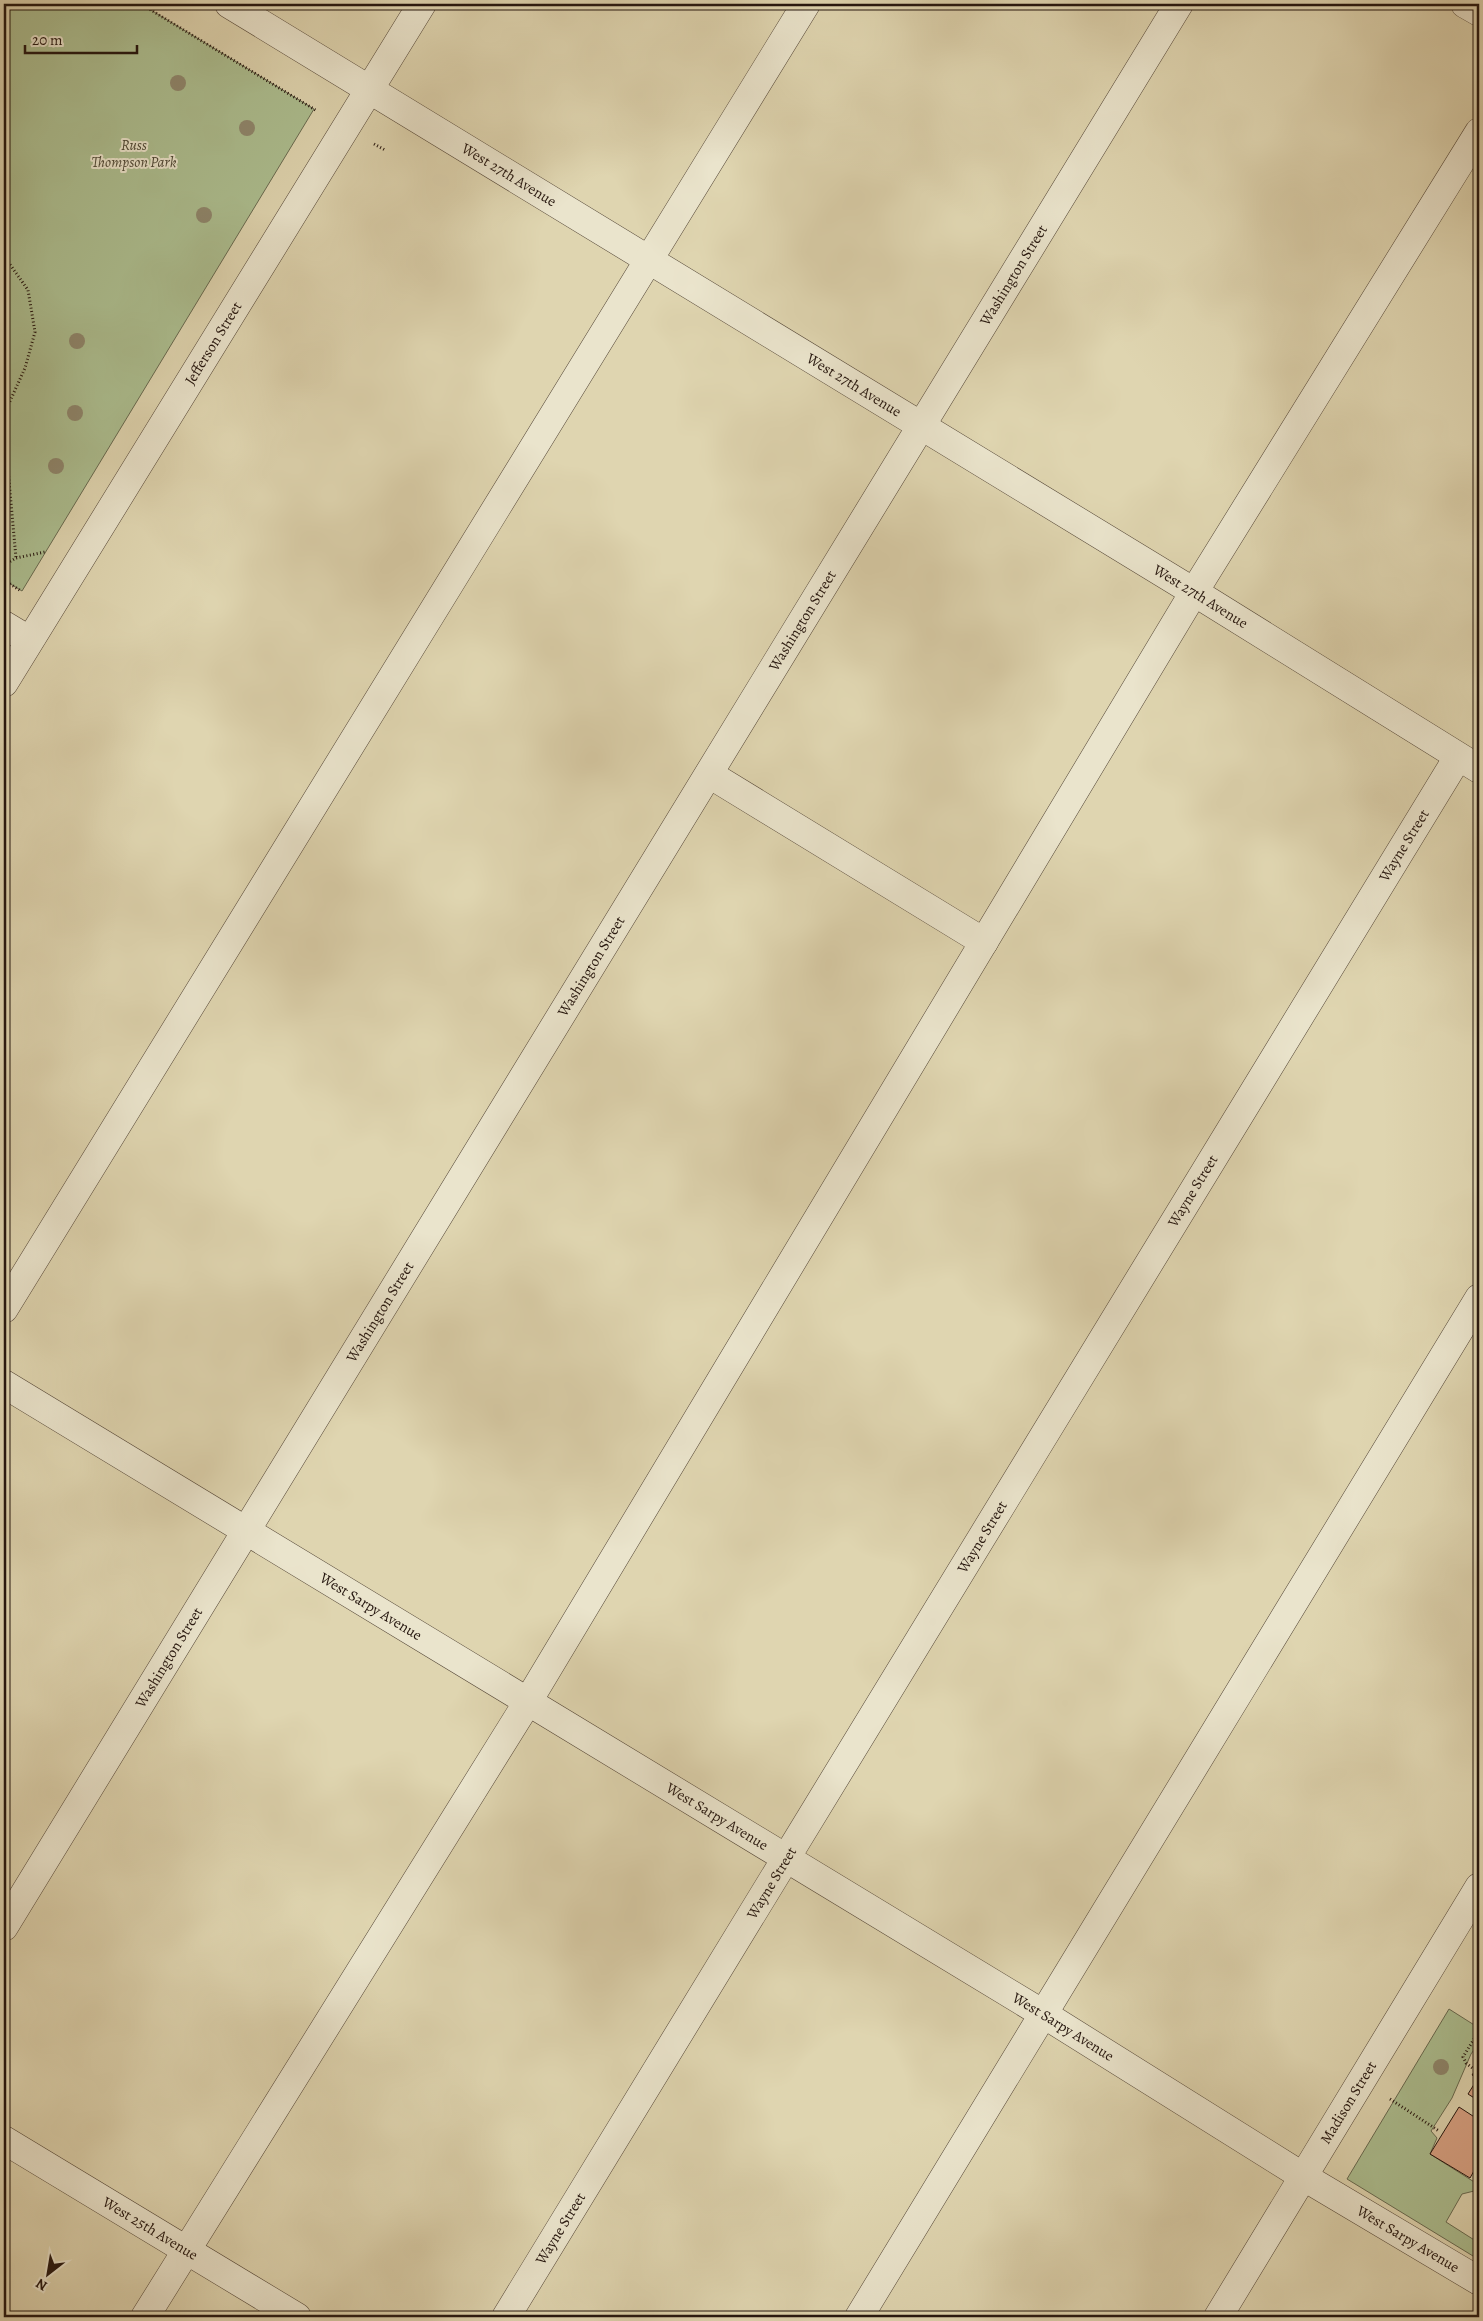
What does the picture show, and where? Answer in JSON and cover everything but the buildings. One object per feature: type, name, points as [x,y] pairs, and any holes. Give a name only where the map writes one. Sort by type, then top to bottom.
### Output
[{"type":"street","name":"West 27th Avenue","points":[[229,4],[1194,592],[1469,763]]},
{"type":"street","name":"Jefferson Street","points":[[4,683],[422,4]]},
{"type":"street","points":[[4,1308],[806,4]]},
{"type":"street","name":"Washington Street","points":[[4,1927],[1179,4]]},
{"type":"street","points":[[1465,4],[1479,12]]},
{"type":"street","points":[[145,2317],[527,1702],[1194,592],[1479,132]]},
{"type":"street","points":[[4,625],[30,640]]},
{"type":"street","name":"Wayne Street","points":[[506,2317],[787,1859],[1138,1278],[1469,763]]},
{"type":"street","points":[[709,774],[984,942]]},
{"type":"street","points":[[859,2317],[1045,2015],[1479,1298]]},
{"type":"street","name":"West Sarpy Avenue","points":[[4,1384],[1045,2015],[1304,2176],[1479,2281]]},
{"type":"street","name":"Madison Street","points":[[1218,2317],[1479,1887]]},
{"type":"street","name":"West 25th Avenue","points":[[4,2140],[297,2317]]},
{"type":"path","points":[[140,4],[385,150]]},
{"type":"path","points":[[4,256],[28,290],[35,332],[25,368],[6,410],[4,422]]},
{"type":"path","points":[[4,452],[8,470],[16,558]]},
{"type":"path","points":[[4,565],[16,558],[46,552]]},
{"type":"path","points":[[4,580],[22,591]]},
{"type":"path","points":[[1475,2070],[1466,2063],[1464,2057],[1479,2031]]},
{"type":"path","points":[[1390,2099],[1439,2131]]},
{"type":"green space","name":"Russ Thompson Park","points":[[4,4],[141,4],[314,109],[22,591],[4,580]]},
{"type":"green space","points":[[1449,2009],[1479,2028],[1479,2043],[1471,2054],[1452,2098],[1431,2131],[1437,2138],[1430,2154],[1479,2185],[1479,2194],[1474,2191],[1462,2194],[1446,2222],[1479,2243],[1479,2251],[1473,2256],[1347,2179]]}]
